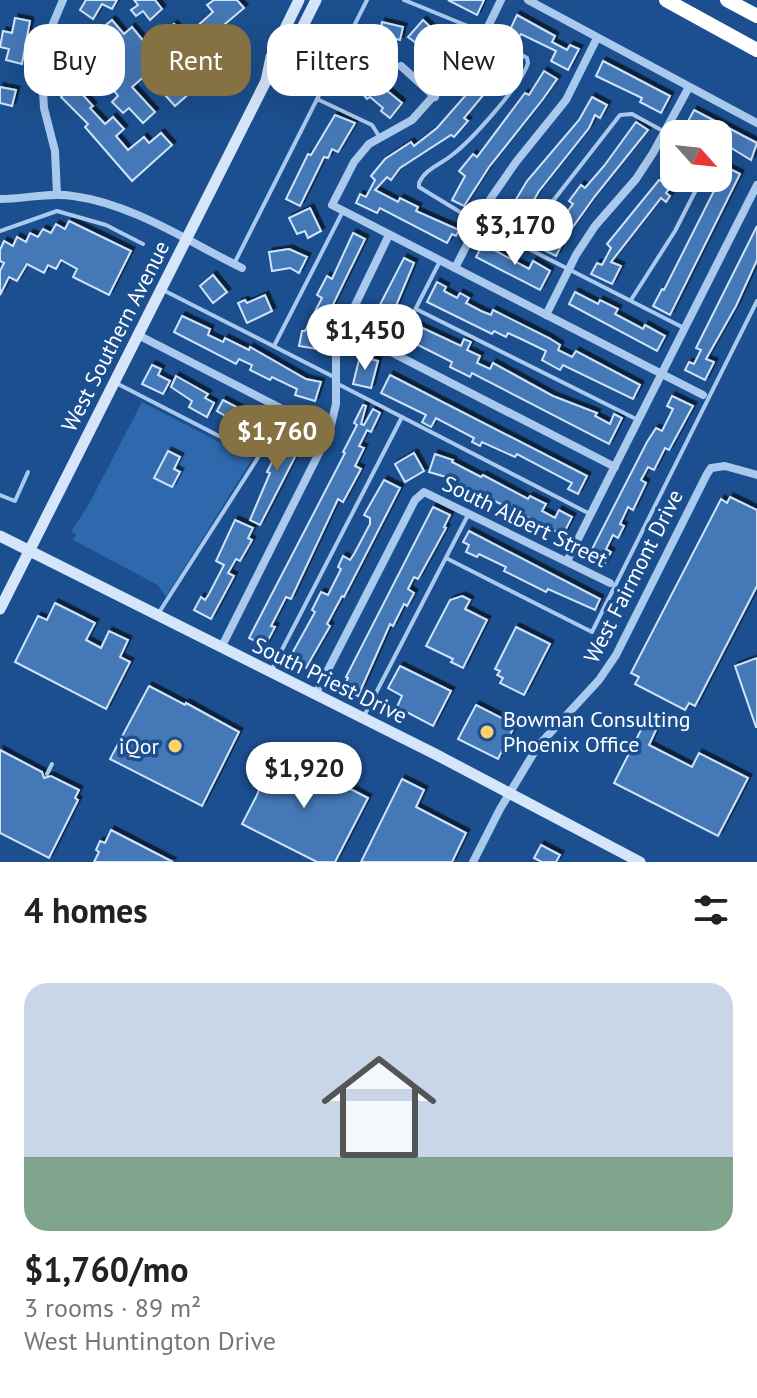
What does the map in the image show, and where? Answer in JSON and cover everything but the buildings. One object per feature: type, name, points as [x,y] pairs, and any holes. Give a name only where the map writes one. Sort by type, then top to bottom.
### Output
[{"type":"highway","points":[[666,0],[757,50]]},
{"type":"highway","points":[[727,0],[757,16]]},
{"type":"main road","name":"West Southern Avenue","points":[[0,609],[266,81],[271,57],[299,0]]},
{"type":"main road","name":"West Southern Avenue","points":[[266,81],[285,62],[316,0]]},
{"type":"main road","name":"South Priest Drive","points":[[0,536],[640,862]]},
{"type":"street","points":[[57,194],[53,140],[44,108],[42,75],[52,26],[63,0]]},
{"type":"street","points":[[489,24],[501,0]]},
{"type":"street","points":[[528,0],[757,123]]},
{"type":"street","points":[[455,268],[491,198],[566,100],[597,38]]},
{"type":"street","points":[[401,66],[435,97],[412,120],[369,144],[354,162],[332,205],[703,395]]},
{"type":"street","points":[[671,120],[689,87]]},
{"type":"street","points":[[546,315],[595,226],[636,179],[660,140]]},
{"type":"street","points":[[567,561],[757,185]]},
{"type":"street","points":[[0,199],[57,194],[97,200],[238,266]]},
{"type":"street","points":[[221,648],[329,433],[336,404],[336,354],[344,328],[389,235]]},
{"type":"street","points":[[344,328],[615,467]]},
{"type":"street","points":[[138,335],[329,433]]},
{"type":"street","name":"West Fairmont Drive","points":[[473,862],[509,793],[545,737],[599,680],[616,655],[711,468],[730,466],[757,475]]},
{"type":"street","name":"South Albert Street","points":[[315,695],[415,500],[424,492],[610,583]]},
{"type":"lane","points":[[238,266],[367,0]]},
{"type":"lane","points":[[404,0],[463,24]]},
{"type":"lane","points":[[523,56],[527,58],[523,75]]},
{"type":"lane","points":[[507,96],[464,146],[428,170],[419,187],[478,223],[685,328]]},
{"type":"lane","points":[[317,99],[372,125],[380,138]]},
{"type":"lane","points":[[525,247],[549,206],[620,115],[632,114],[660,129]]},
{"type":"lane","points":[[631,301],[675,231],[695,192]]},
{"type":"lane","points":[[0,231],[57,211],[106,225],[143,244]]},
{"type":"lane","points":[[274,346],[343,211]]},
{"type":"lane","points":[[393,353],[440,260]]},
{"type":"lane","points":[[161,289],[591,514]]},
{"type":"lane","points":[[446,558],[592,632],[757,301]]},
{"type":"lane","points":[[416,309],[638,420]]},
{"type":"lane","points":[[114,382],[259,456]]},
{"type":"lane","points":[[157,616],[259,456],[282,409]]},
{"type":"lane","points":[[270,673],[402,417]]},
{"type":"lane","points":[[0,495],[15,501],[28,472]]},
{"type":"lane","points":[[363,719],[469,512]]},
{"type":"lane","points":[[47,774],[52,764]]},
{"type":"shaded area","points":[[142,402],[252,459],[166,597],[158,585],[73,540],[76,534],[71,532]]},
{"type":"place","name":"Bowman Consulting Phoenix Office","points":[[487,732]]},
{"type":"place","name":"iQor","points":[[175,746]]}]
